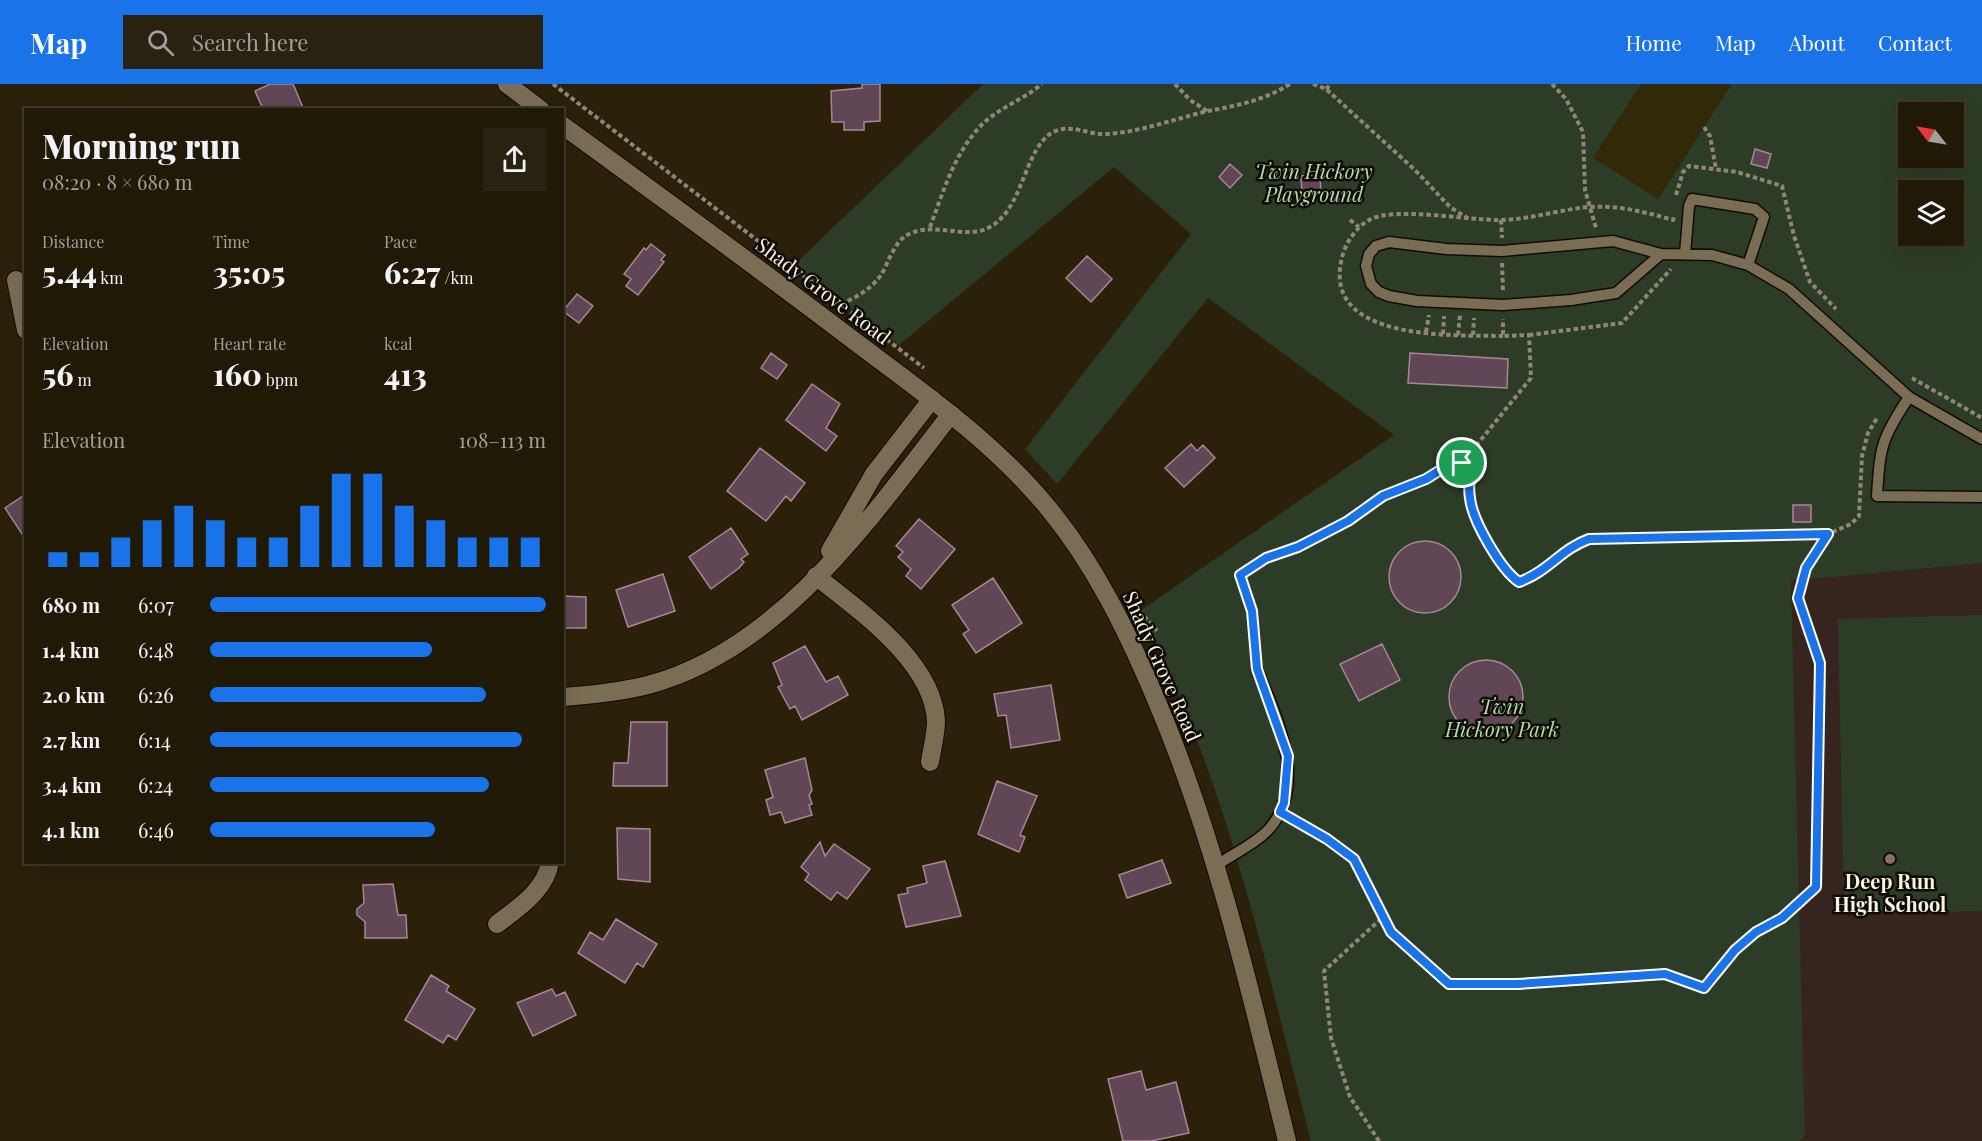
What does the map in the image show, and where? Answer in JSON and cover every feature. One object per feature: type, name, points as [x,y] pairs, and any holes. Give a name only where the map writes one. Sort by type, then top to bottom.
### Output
[{"type":"main road","points":[[507,84],[538,108]]},
{"type":"main road","name":"Shady Grove Road","points":[[564,126],[932,399],[1013,468],[1050,510],[1102,586],[1132,644],[1197,802],[1217,866],[1287,1141]]},
{"type":"main road","points":[[16,280],[24,320]]},
{"type":"main road","points":[[816,576],[874,474],[932,399]]},
{"type":"main road","points":[[564,697],[604,694],[649,685],[710,660],[746,639],[779,613],[875,512],[951,414]]},
{"type":"main road","points":[[816,576],[900,647],[917,671],[936,720],[930,762]]},
{"type":"main road","points":[[497,924],[520,907],[540,887],[549,864]]},
{"type":"lane","points":[[1685,254],[1689,206],[1692,199],[1755,209],[1764,217],[1748,265]]},
{"type":"lane","points":[[1661,255],[1616,293],[1571,300],[1503,305],[1417,301],[1379,292],[1367,275],[1366,266],[1369,254],[1376,246],[1389,242],[1446,249],[1502,251],[1600,242],[1632,245],[1661,255],[1712,255],[1748,265],[1790,289],[1909,397],[1982,439]]},
{"type":"lane","points":[[1909,397],[1884,438],[1880,452],[1877,496],[1982,496]]},
{"type":"lane","points":[[1217,866],[1269,829],[1284,803],[1288,756],[1257,669]]},
{"type":"path","points":[[553,84],[841,304],[868,289],[881,275],[892,251],[906,234],[930,227],[970,233],[982,232],[996,224],[1010,210],[1033,157],[1051,134],[1068,127],[1103,135],[1131,132],[1208,111],[1237,107],[1290,84]]},
{"type":"path","points":[[930,227],[955,162],[969,141],[986,121],[1042,84]]},
{"type":"path","points":[[1175,84],[1191,100],[1208,111]]},
{"type":"path","points":[[1313,84],[1326,88],[1415,170],[1450,207],[1470,220]]},
{"type":"path","points":[[1326,88],[1331,84]]},
{"type":"path","points":[[1552,84],[1566,99],[1583,132],[1585,190],[1600,242]]},
{"type":"path","points":[[1704,127],[1710,136],[1716,170]]},
{"type":"path","points":[[1675,198],[1683,171],[1689,166],[1737,172],[1782,186],[1794,236],[1810,282],[1840,313]]},
{"type":"path","points":[[1672,267],[1622,323],[1529,335],[1503,336],[1391,328],[1365,317],[1346,297],[1341,285],[1339,270],[1348,243],[1359,227],[1368,220],[1387,214],[1501,220],[1590,207],[1632,208],[1673,220],[1674,209]]},
{"type":"path","points":[[1350,220],[1359,227]]},
{"type":"path","points":[[1501,220],[1502,240]]},
{"type":"path","points":[[1502,262],[1503,295]]},
{"type":"path","points":[[1503,315],[1503,336]]},
{"type":"path","points":[[1462,463],[1531,378],[1529,335]]},
{"type":"path","points":[[1907,373],[1982,418]]},
{"type":"path","points":[[1257,669],[1252,611],[1240,575],[1266,558],[1298,547],[1348,521],[1383,496],[1426,479],[1455,461],[1470,465],[1470,500],[1494,553],[1508,574],[1519,582],[1538,575],[1572,546],[1589,539],[1828,534],[1851,524],[1859,516]]},
{"type":"path","points":[[1280,812],[1327,839],[1354,859],[1391,932],[1449,984],[1517,984],[1665,974],[1704,988],[1735,950],[1756,932],[1782,918],[1816,887],[1820,663],[1798,598],[1806,568],[1828,534]]},
{"type":"path","points":[[1379,1141],[1350,1097],[1334,1048],[1324,971],[1383,916]]},
{"type":"shaded area","name":"Deep Run High School","points":[[1982,563],[1982,1141],[1799,1141],[1805,1136],[1791,581]]},
{"type":"green space","name":"Twin Hickory Park","points":[[983,84],[1982,84],[1982,563],[1791,581],[1805,1136],[1799,1141],[1311,1141],[1259,938],[1220,805],[1197,740],[1140,611],[1394,435],[1208,298],[1057,484],[1025,449],[1191,234],[1114,167],[899,345],[794,265]]},
{"type":"green space","points":[[1982,615],[1982,911],[1844,914],[1838,619]]},
{"type":"sand","points":[[1641,84],[1732,84],[1658,199],[1593,158]]},
{"type":"building","points":[[270,84],[293,84],[303,108],[263,108],[255,91]]},
{"type":"building","points":[[862,84],[880,84],[880,121],[864,122],[864,130],[844,130],[844,122],[832,122],[831,91],[862,88]]},
{"type":"building","points":[[1755,149],[1771,154],[1767,168],[1751,164]]},
{"type":"building","points":[[1230,164],[1242,175],[1230,188],[1219,177]]},
{"type":"building","points":[[1320,175],[1321,194],[1302,195],[1301,176]]},
{"type":"building","points":[[651,244],[665,255],[661,260],[664,262],[638,295],[626,286],[631,279],[624,274],[644,248],[646,250]]},
{"type":"building","points":[[1087,256],[1112,279],[1091,302],[1066,278]]},
{"type":"building","points":[[577,294],[593,306],[579,323],[564,310]]},
{"type":"building","points":[[771,353],[787,365],[777,379],[761,368]]},
{"type":"building","points":[[1410,353],[1508,359],[1507,388],[1408,383]]},
{"type":"building","points":[[812,384],[840,404],[826,428],[837,436],[826,451],[786,420]]},
{"type":"building","points":[[1191,444],[1197,451],[1203,445],[1215,458],[1184,487],[1165,468]]},
{"type":"building","points":[[760,448],[805,483],[791,501],[786,496],[766,521],[727,491]]},
{"type":"building","points":[[24,495],[24,537],[5,508]]},
{"type":"building","points":[[1793,505],[1811,505],[1811,522],[1793,522]]},
{"type":"building","points":[[919,519],[955,549],[921,589],[906,576],[911,569],[898,557],[903,552],[896,546]]},
{"type":"building","points":[[731,528],[748,554],[741,559],[744,562],[739,568],[711,589],[689,557]]},
{"type":"building","points":[[1432,541],[1451,551],[1459,563],[1461,577],[1459,591],[1451,603],[1439,611],[1418,613],[1399,603],[1391,591],[1389,570],[1399,551],[1411,543]]},
{"type":"building","points":[[663,574],[675,611],[628,627],[616,590]]},
{"type":"building","points":[[993,578],[1022,623],[976,653],[963,634],[969,630],[952,605]]},
{"type":"building","points":[[564,596],[586,597],[586,628],[564,628]]},
{"type":"building","points":[[1382,644],[1400,680],[1359,701],[1340,664]]},
{"type":"building","points":[[805,646],[826,682],[838,676],[848,695],[802,720],[795,706],[790,709],[778,687],[782,685],[773,663]]},
{"type":"building","points":[[1486,660],[1500,663],[1512,671],[1520,683],[1523,697],[1520,711],[1512,723],[1500,731],[1486,734],[1472,731],[1460,723],[1452,711],[1449,697],[1452,683],[1460,671],[1472,663]]},
{"type":"building","points":[[1051,685],[1060,740],[1011,748],[1006,715],[998,716],[994,694]]},
{"type":"building","points":[[631,722],[667,722],[667,786],[613,786],[614,763],[628,763]]},
{"type":"building","points":[[805,758],[812,790],[809,795],[812,804],[809,805],[812,815],[785,823],[781,812],[770,815],[766,800],[773,797],[765,770]]},
{"type":"building","points":[[997,781],[1037,796],[1020,835],[1025,837],[1019,852],[978,834]]},
{"type":"building","points":[[617,828],[650,829],[650,882],[618,879]]},
{"type":"building","points":[[820,842],[825,856],[834,844],[870,869],[847,899],[837,892],[831,900],[805,880],[809,874],[801,867]]},
{"type":"building","points":[[1162,860],[1171,883],[1127,898],[1119,875]]},
{"type":"building","points":[[945,861],[961,916],[906,927],[898,895],[908,893],[907,888],[927,883],[923,866]]},
{"type":"building","points":[[393,884],[398,915],[406,915],[407,938],[365,938],[365,922],[357,915],[357,909],[364,903],[363,885]]},
{"type":"building","points":[[616,919],[657,944],[643,967],[637,963],[625,983],[578,953],[590,932],[603,940]]},
{"type":"building","points":[[431,975],[449,986],[446,991],[475,1009],[456,1040],[448,1035],[443,1043],[405,1020]]},
{"type":"building","points":[[552,989],[556,996],[565,992],[576,1015],[533,1036],[517,1003]]},
{"type":"building","points":[[1141,1071],[1146,1090],[1176,1082],[1189,1133],[1151,1141],[1123,1141],[1108,1079]]},
{"type":"place","name":"Deep Run High School","points":[[1890,859]]},
{"type":"route","points":[[1455,461],[1462,463],[1470,465],[1470,500],[1494,553],[1508,574],[1519,582],[1538,575],[1572,546],[1589,539],[1828,534],[1806,568],[1798,598],[1820,663],[1816,887],[1782,918],[1756,932],[1735,950],[1704,988],[1665,974],[1517,984],[1449,984],[1391,932],[1354,859],[1327,839],[1280,812],[1286,789],[1288,756],[1283,735],[1257,669],[1252,640],[1252,611],[1240,575],[1266,558],[1298,547],[1348,521],[1383,496],[1426,479],[1455,461]]},
{"type":"park label","name":"Twin Hickory Playground","points":[[1314,182]]}]
